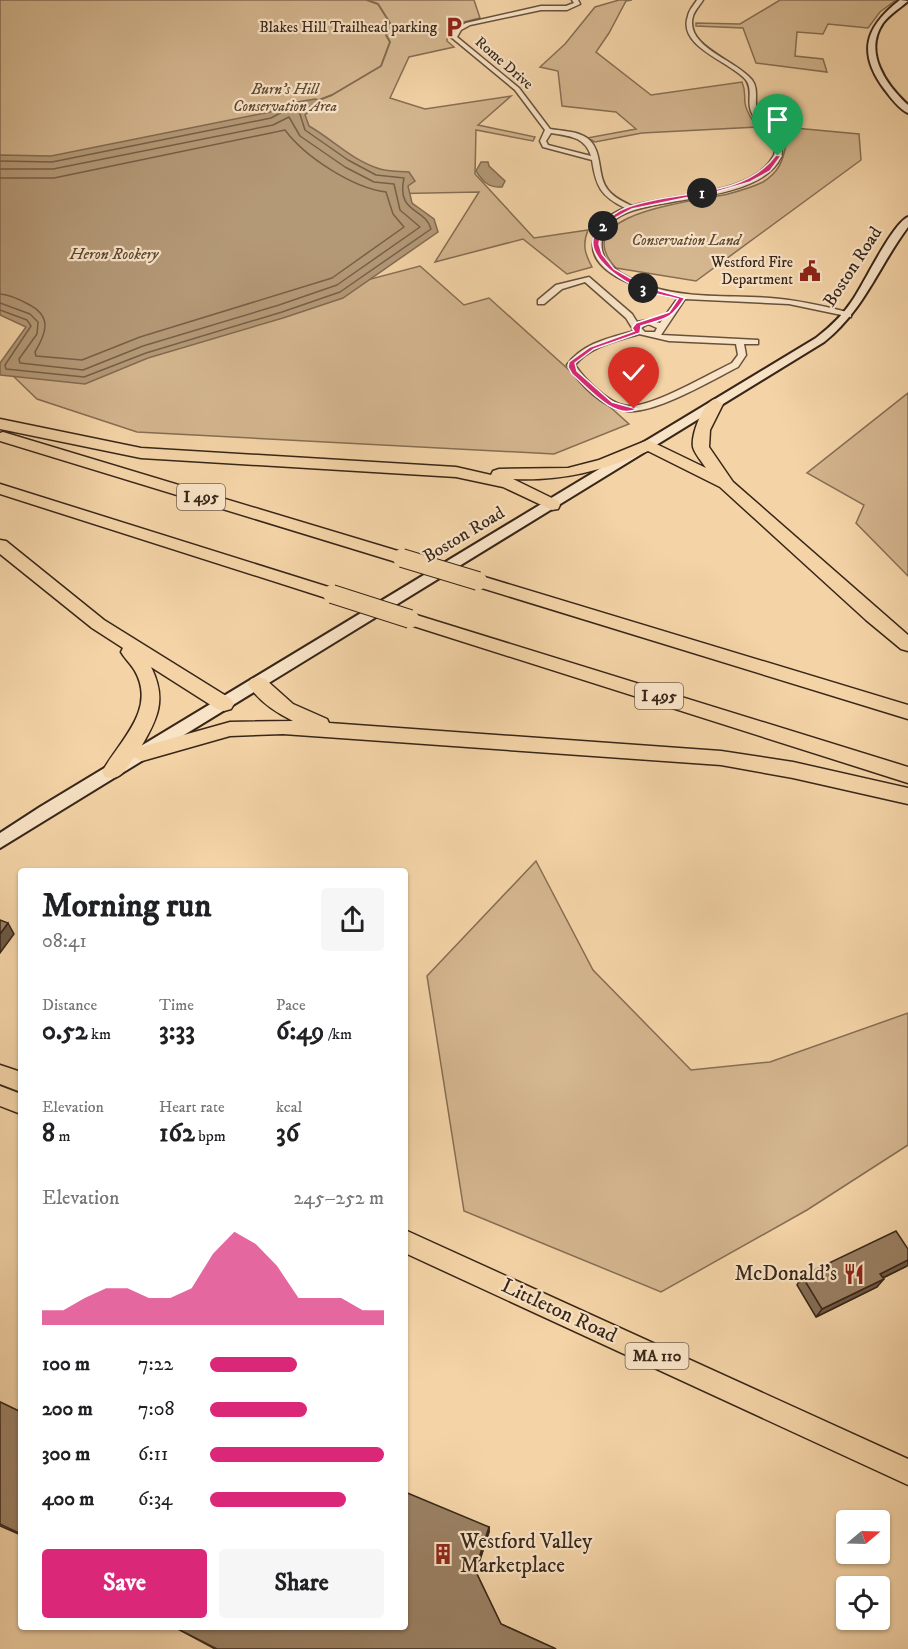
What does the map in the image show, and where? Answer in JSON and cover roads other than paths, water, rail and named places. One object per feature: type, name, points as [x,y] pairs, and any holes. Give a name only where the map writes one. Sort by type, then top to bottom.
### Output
[{"type":"highway","points":[[715,404],[702,430],[701,447],[727,485],[872,616],[908,645]]},
{"type":"highway","points":[[0,424],[141,453],[464,473],[527,475],[576,472],[601,465],[648,445],[727,485]]},
{"type":"highway","name":"I 495","points":[[0,436],[908,712]]},
{"type":"highway","points":[[464,473],[508,483],[552,505]]},
{"type":"highway","name":"I 495","points":[[0,489],[908,775]]},
{"type":"highway","points":[[0,545],[112,634],[224,705]]},
{"type":"highway","points":[[112,634],[138,660],[146,673],[152,692],[151,708],[143,726],[112,772]]},
{"type":"highway","points":[[258,684],[271,700],[286,710],[338,731]]},
{"type":"highway","points":[[142,754],[230,729],[283,727],[730,759],[826,776],[908,796]]},
{"type":"main road","points":[[905,0],[877,26],[872,42],[876,70],[883,85],[908,110]]},
{"type":"main road","name":"Boston Road","points":[[0,842],[820,340],[848,315],[863,293],[891,241],[908,220]]},
{"type":"main road","points":[[0,1074],[18,1081]]},
{"type":"main road","points":[[0,1096],[18,1103]]},
{"type":"main road","name":"Littleton Road","points":[[408,1242],[908,1472]]},
{"type":"street","points":[[541,8],[544,0]]},
{"type":"street","name":"Rome Drive","points":[[575,0],[577,4],[571,7],[541,8],[468,24],[459,28],[454,34],[459,43],[517,89],[548,130],[549,133],[543,141],[545,146],[595,159]]},
{"type":"street","points":[[700,0],[689,20],[691,33],[703,47],[748,78],[754,91],[754,110],[759,119],[778,139],[778,156],[764,173],[739,185],[630,208],[613,217],[598,232],[596,244],[599,254],[612,270],[634,284],[682,298],[784,301],[848,315]]},
{"type":"street","points":[[548,130],[583,138],[591,146],[602,188],[612,198],[630,208]]},
{"type":"street","points":[[541,302],[559,287],[586,279],[629,315],[686,339]]},
{"type":"street","points":[[650,335],[661,329],[682,298]]},
{"type":"street","points":[[672,313],[647,322],[637,329],[576,357],[571,364],[574,372],[609,403],[623,408],[650,406],[735,365],[742,355],[741,342]]},
{"type":"street","points":[[629,315],[637,329],[650,335],[755,342]]},
{"type":"water","name":"Heron Rookery","points":[[319,100],[317,104],[305,115],[309,126],[368,164],[384,170],[409,172],[415,181],[408,186],[412,203],[434,219],[438,232],[343,298],[148,358],[85,384],[0,375],[0,363],[26,327],[0,315],[0,155],[51,156],[270,112],[285,104]]},
{"type":"water","points":[[481,162],[488,162],[489,166],[505,181],[502,187],[487,184],[481,178],[476,171]]},
{"type":"waterway","points":[[319,100],[332,95],[381,66],[390,42],[386,35],[390,23],[378,4],[367,0]]},
{"type":"place","name":"Blakes Hill Trailhead parking","points":[[454,27]]},
{"type":"place","name":"Westford Fire Department","points":[[810,271]]},
{"type":"place","name":"McDonald's","points":[[854,1274]]},
{"type":"place","name":"Westford Valley Marketplace","points":[[443,1554]]},
{"type":"park label","name":"Burn’s Hill Conservation Area","points":[[285,98]]},
{"type":"park label","name":"Conservation Land","points":[[686,240]]}]
